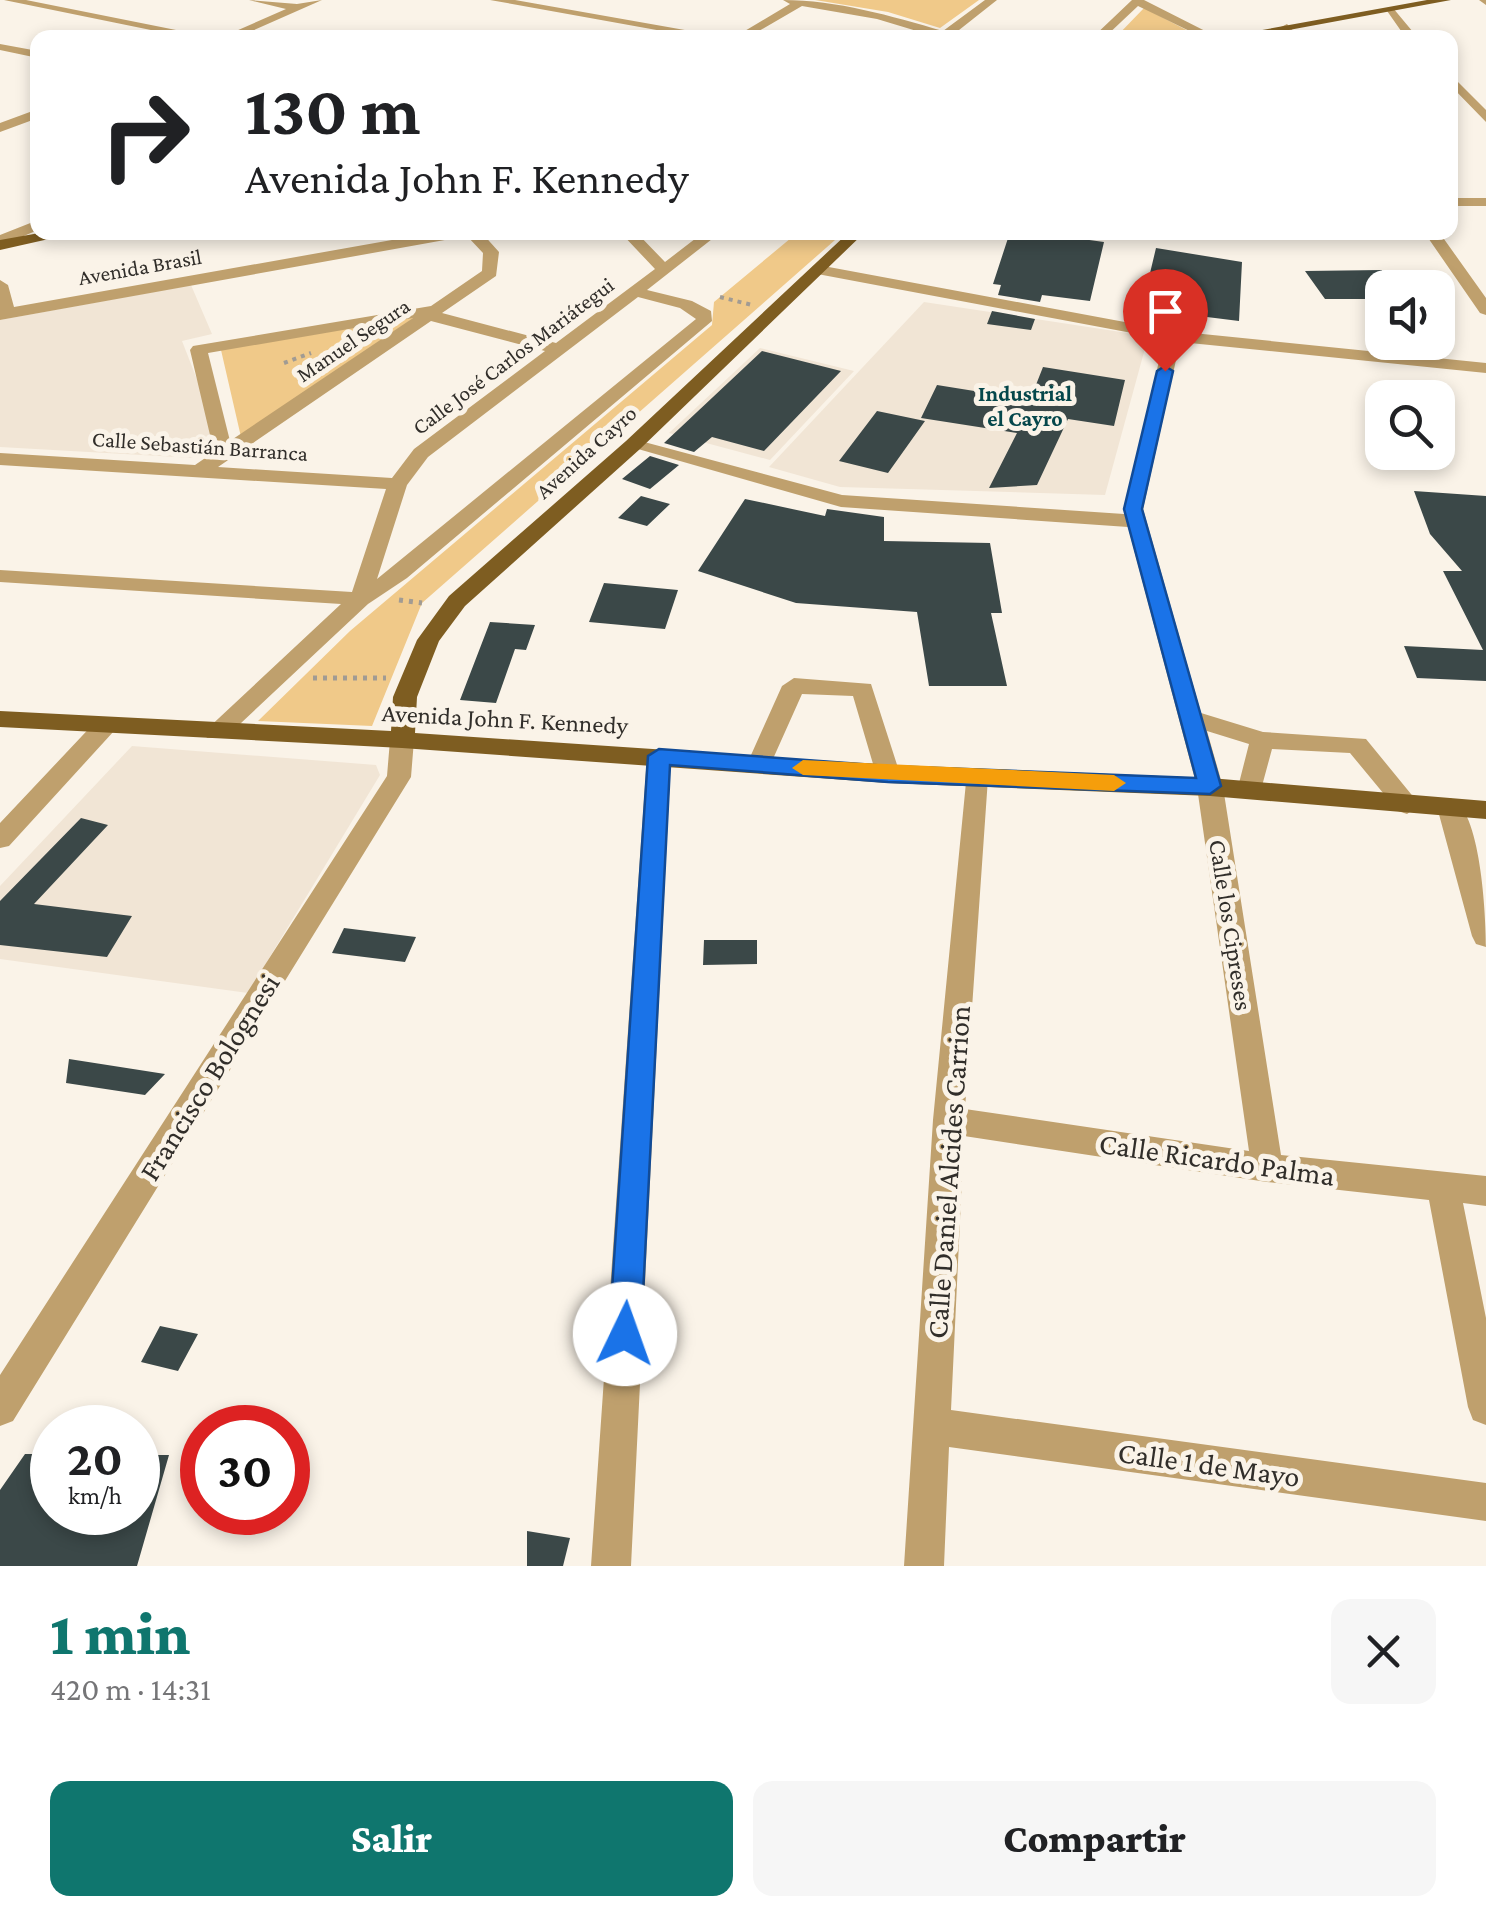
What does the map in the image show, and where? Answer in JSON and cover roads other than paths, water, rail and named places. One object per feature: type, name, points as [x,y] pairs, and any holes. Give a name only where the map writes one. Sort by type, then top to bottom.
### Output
[{"type":"main road","points":[[1300,30],[1446,0]]},
{"type":"main road","points":[[0,243],[30,239]]},
{"type":"main road","name":"Avenida Cayro","points":[[402,740],[405,697],[428,640],[457,600],[633,445],[850,240]]},
{"type":"main road","name":"Avenida John F. Kennedy","points":[[0,719],[402,740],[888,774],[1210,786],[1486,810]]},
{"type":"street","points":[[9,0],[171,30]]},
{"type":"street","points":[[254,0],[298,8]]},
{"type":"street","points":[[244,30],[318,0]]},
{"type":"street","points":[[495,0],[678,30]]},
{"type":"street","points":[[957,30],[992,0]]},
{"type":"street","points":[[1107,30],[1139,0],[1198,30]]},
{"type":"street","points":[[751,30],[797,1],[924,30]]},
{"type":"street","points":[[0,11],[28,2]]},
{"type":"street","points":[[1388,10],[1407,30]]},
{"type":"street","points":[[0,47],[30,53]]},
{"type":"street","points":[[1458,87],[1486,118]]},
{"type":"street","points":[[0,128],[30,116]]},
{"type":"street","points":[[1458,202],[1486,202]]},
{"type":"street","points":[[0,243],[30,228]]},
{"type":"street","name":"Avenida Brasil","points":[[4,314],[420,240]]},
{"type":"street","name":"Manuel Segura","points":[[201,470],[490,273],[490,252],[479,240]]},
{"type":"street","points":[[635,240],[664,270]]},
{"type":"street","name":"Calle José Carlos Mariátegui","points":[[360,599],[398,484],[421,453],[703,240]]},
{"type":"street","points":[[1438,240],[1486,310]]},
{"type":"street","points":[[818,270],[1173,336],[1486,368]]},
{"type":"street","points":[[0,285],[4,314]]},
{"type":"street","points":[[216,732],[360,599],[400,574],[704,321],[705,314],[686,304],[636,292]]},
{"type":"street","points":[[224,454],[199,350],[434,312],[558,349]]},
{"type":"street","name":"Calle los Cipreses","points":[[1173,336],[1133,509],[1210,786],[1267,1168]]},
{"type":"street","points":[[633,445],[840,502],[1136,521]]},
{"type":"street","name":"Calle Sebastián Barranca","points":[[0,459],[398,484]]},
{"type":"street","points":[[0,576],[360,599]]},
{"type":"street","points":[[759,764],[794,686],[863,689],[888,774]]},
{"type":"street","points":[[1194,719],[1262,740],[1357,744],[1407,805]]},
{"type":"street","points":[[0,839],[106,725]]},
{"type":"street","name":"Francisco Bolognesi","points":[[0,1408],[399,777],[402,740]]},
{"type":"street","points":[[1250,790],[1262,740]]},
{"type":"street","points":[[611,1566],[659,756]]},
{"type":"street","name":"Calle Daniel Alcides Carrion","points":[[924,1566],[949,1120],[976,778]]},
{"type":"street","points":[[1450,808],[1486,936]]},
{"type":"street","name":"Calle Ricardo Palma","points":[[949,1120],[1267,1168],[1486,1191]]},
{"type":"street","points":[[1443,1186],[1486,1407]]},
{"type":"street","name":"Calle 1 de Mayo","points":[[932,1426],[1486,1502]]},
{"type":"district","name":"Industrial el Cayro","points":[[1025,406]]}]
